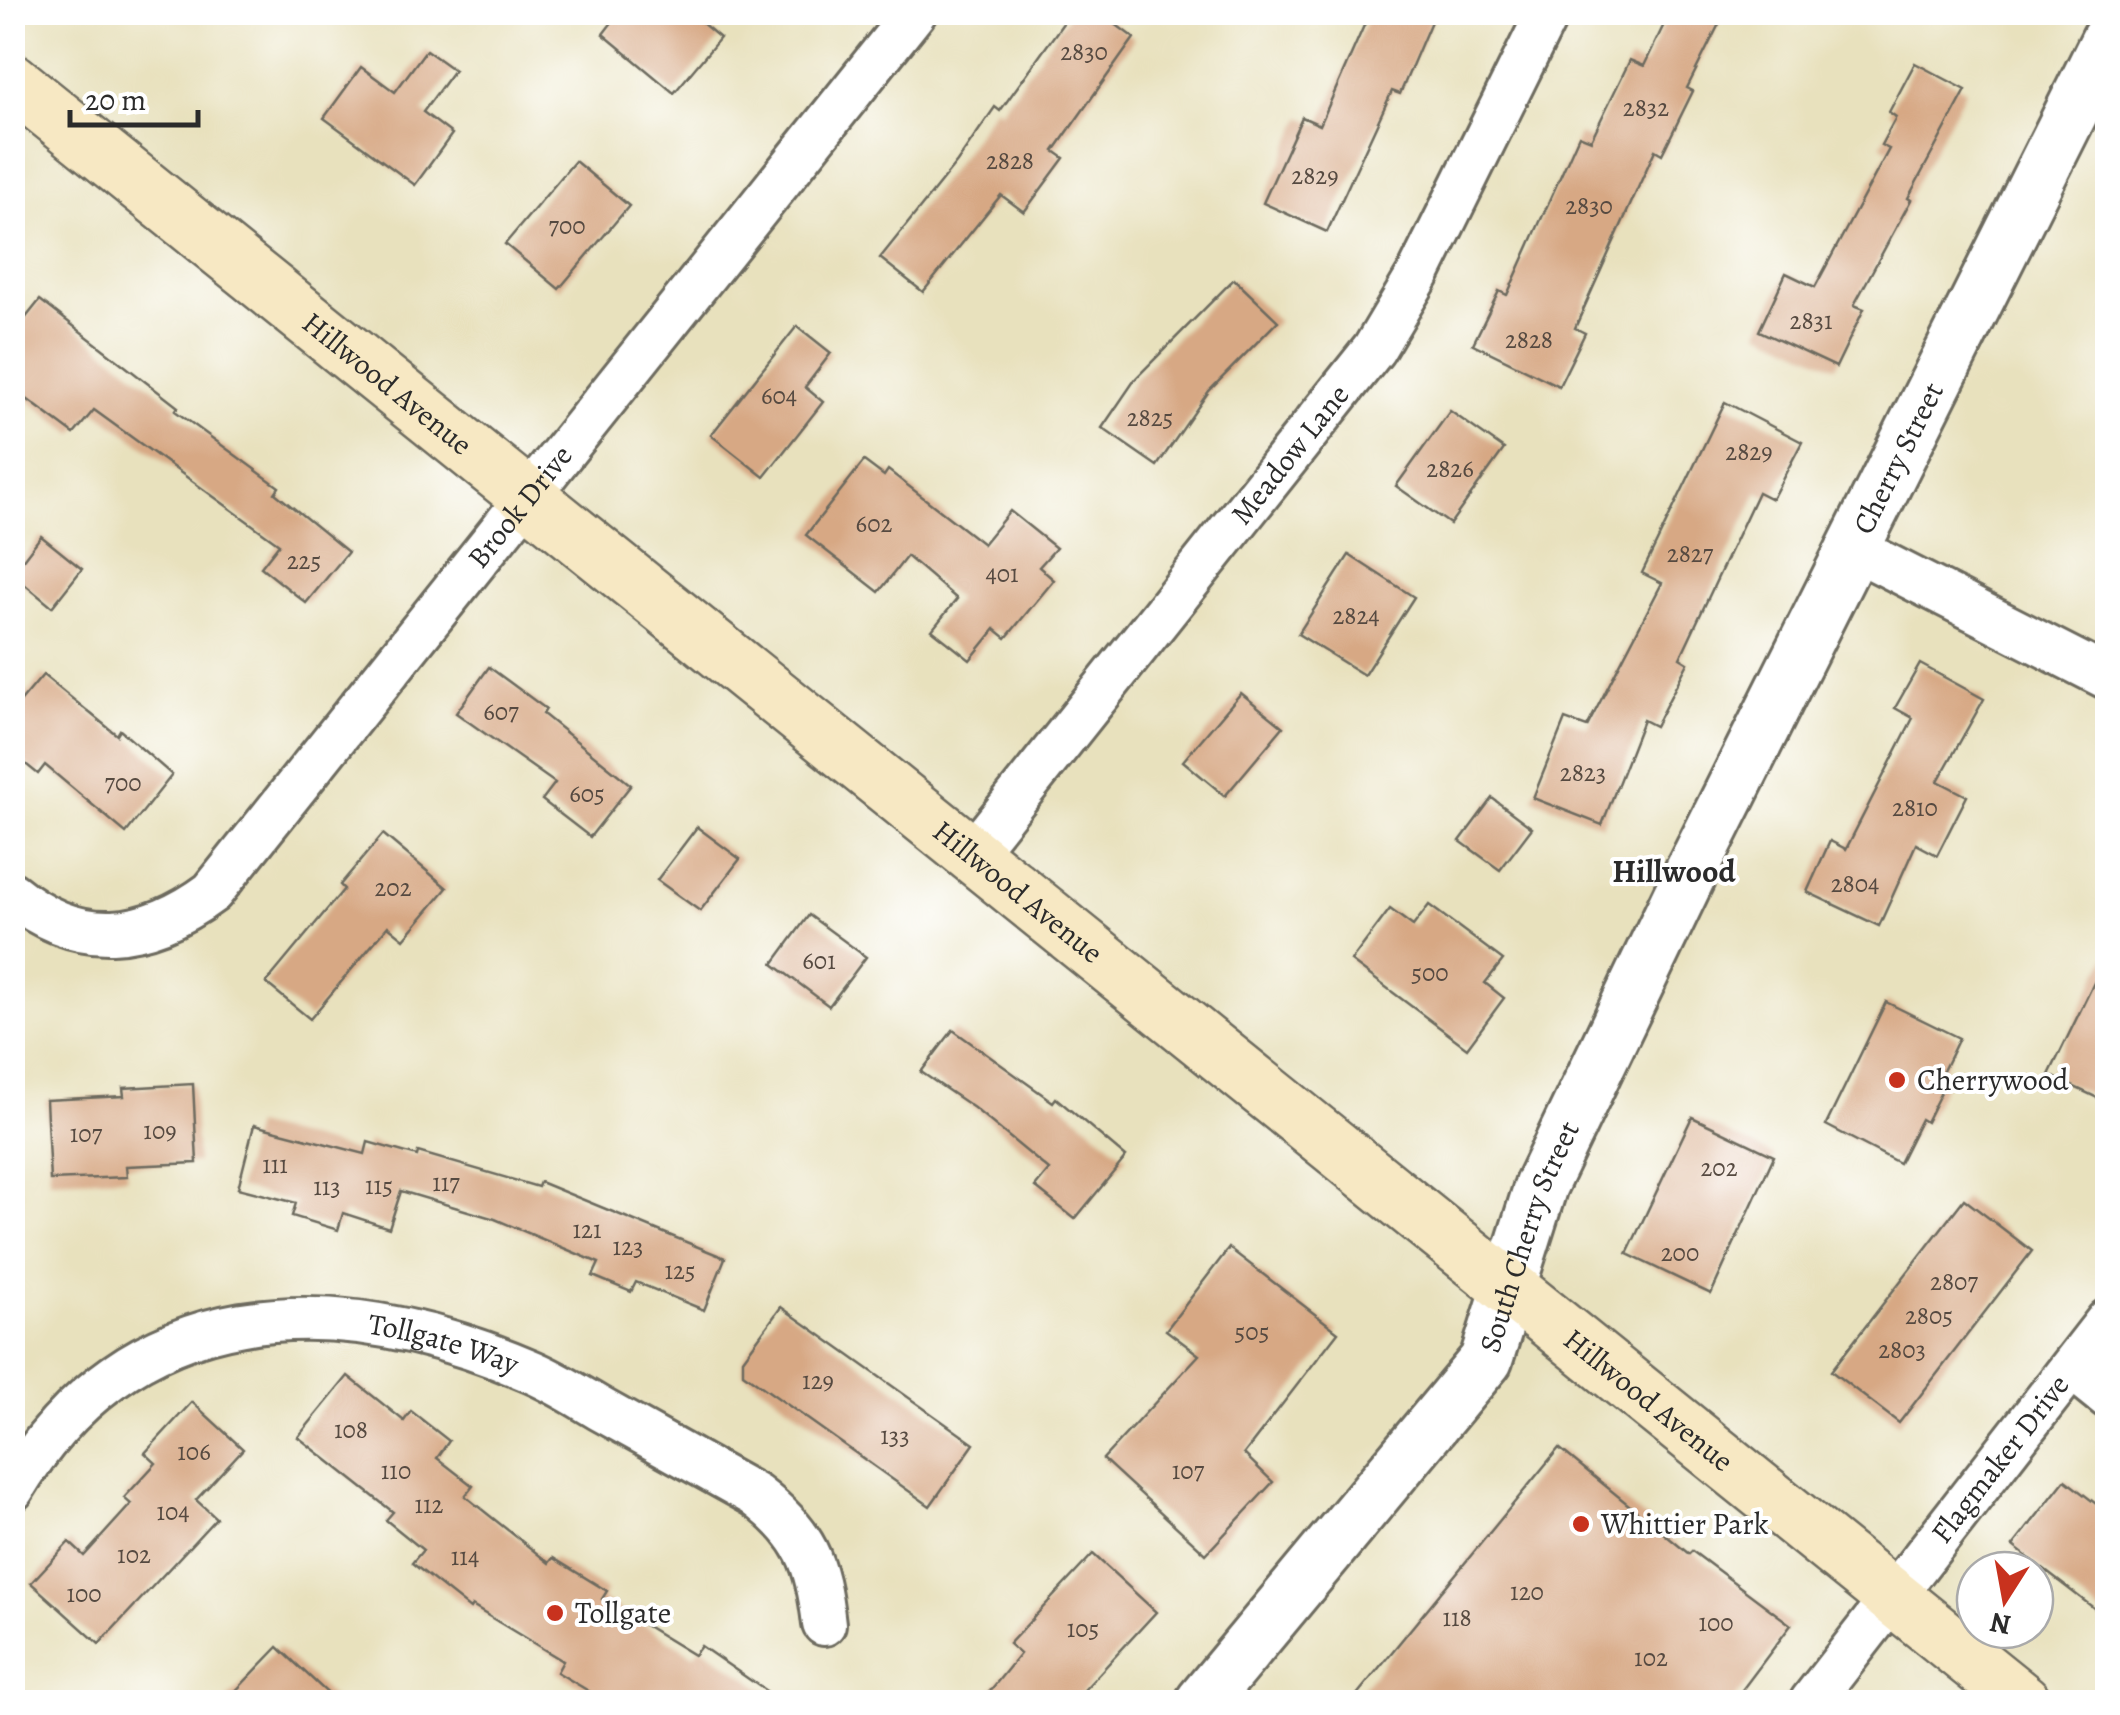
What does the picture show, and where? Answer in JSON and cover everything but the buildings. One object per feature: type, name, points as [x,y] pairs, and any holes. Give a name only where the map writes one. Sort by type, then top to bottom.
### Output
[{"type":"main road","name":"Hillwood Avenue","points":[[12,82],[2023,1702]]},
{"type":"street","name":"Brook Drive","points":[[12,894],[49,919],[108,932],[146,928],[182,914],[212,892],[916,12]]},
{"type":"street","name":"Meadow Lane","points":[[971,855],[1374,350],[1418,275],[1548,12]]},
{"type":"street","name":"Cherry Street","points":[[1688,878],[2108,39]]},
{"type":"street","points":[[1854,548],[2108,678]]},
{"type":"street","name":"South Cherry Street","points":[[1202,1702],[1486,1360],[1541,1185],[1688,878]]},
{"type":"street","name":"Tollgate Way","points":[[12,1490],[36,1450],[72,1408],[114,1373],[153,1351],[204,1331],[247,1322],[324,1320],[385,1327],[459,1344],[531,1371],[756,1495],[780,1513],[804,1544],[819,1578],[824,1624]]},
{"type":"street","name":"Flagmaker Drive","points":[[1811,1702],[2108,1320]]},
{"type":"street","points":[[2072,1368],[2108,1397]]},
{"type":"place","name":"Cherrywood","points":[[1897,1080]]},
{"type":"place","name":"Whittier Park","points":[[1581,1524]]},
{"type":"place","name":"Tollgate","points":[[555,1613]]},
{"type":"district","name":"Hillwood","points":[[1674,871]]}]
